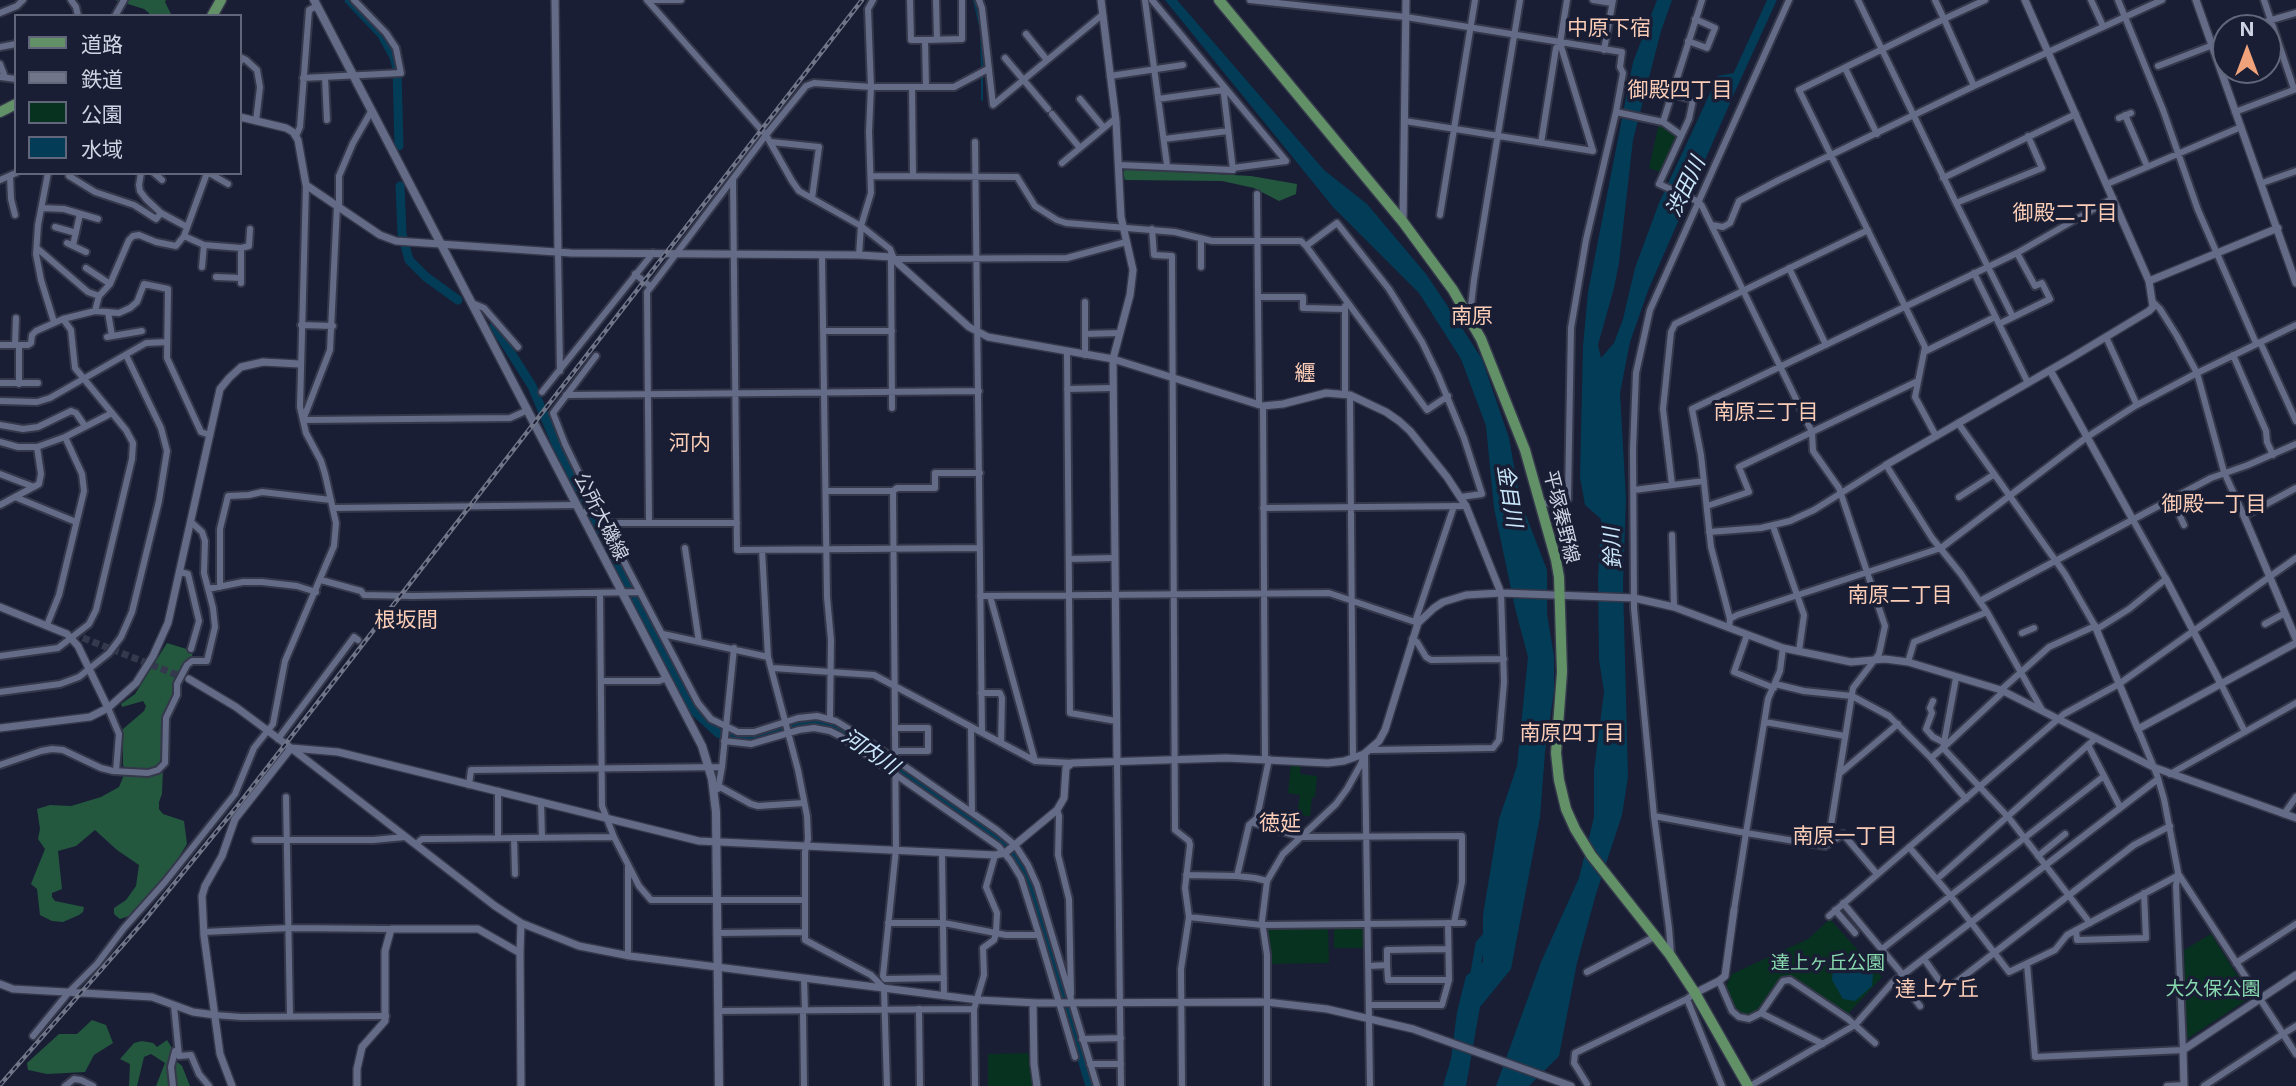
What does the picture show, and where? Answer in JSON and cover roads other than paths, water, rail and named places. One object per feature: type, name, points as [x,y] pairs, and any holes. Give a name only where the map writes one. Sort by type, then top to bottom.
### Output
[{"type":"main road","name":"平塚秦野線","points":[[1219,0],[1404,222],[1435,264],[1475,328],[1504,396],[1542,504],[1556,560],[1562,672],[1557,767],[1564,802],[1575,829],[1591,855],[1671,955],[1691,996],[1749,1086]]},
{"type":"main road","name":"公所大磯線","points":[[315,3],[625,593],[694,729],[717,789],[719,1086]]},
{"type":"street","points":[[0,13],[17,6],[23,0]]},
{"type":"street","points":[[303,78],[401,73],[396,48],[386,33],[354,0]]},
{"type":"street","points":[[555,0],[560,371]]},
{"type":"street","points":[[647,0],[681,0]]},
{"type":"street","points":[[647,0],[766,135],[799,191],[861,226],[890,248],[893,258],[892,408]]},
{"type":"street","points":[[910,0],[911,40],[962,39],[961,0]]},
{"type":"street","points":[[936,0],[937,39]]},
{"type":"street","points":[[1101,0],[1116,118],[1122,229],[1131,258],[1133,279],[1113,359],[1121,1086]]},
{"type":"street","points":[[1145,0],[1167,165]]},
{"type":"street","points":[[1119,165],[1167,165],[1233,170],[1286,161],[1152,0]]},
{"type":"street","points":[[1250,0],[1406,17],[1622,52],[1616,112],[1586,240],[1571,328],[1568,499],[1542,504]]},
{"type":"street","points":[[1404,222],[1406,0]]},
{"type":"street","points":[[1440,215],[1475,0]]},
{"type":"street","points":[[1475,328],[1478,323],[1471,306],[1474,280],[1520,0]]},
{"type":"street","points":[[1405,121],[1593,151],[1560,43],[1567,0]]},
{"type":"street","points":[[1593,0],[1613,1],[1604,50]]},
{"type":"street","points":[[1663,122],[1672,94],[1675,68],[1688,41],[1702,0]]},
{"type":"street","points":[[1671,955],[1632,598],[1635,385],[1650,310],[1789,0]]},
{"type":"street","points":[[1858,0],[2013,317]]},
{"type":"street","points":[[1935,0],[1974,86]]},
{"type":"street","points":[[1936,436],[1915,397],[1925,347],[1799,90],[1985,0]]},
{"type":"street","points":[[2025,0],[2149,281],[2153,302],[2172,327],[2197,373],[2224,472],[2296,641],[2137,729]]},
{"type":"street","points":[[2091,0],[2103,26]]},
{"type":"street","points":[[2118,0],[2178,153],[2197,211],[2296,421]]},
{"type":"street","points":[[1712,225],[1723,227],[1730,223],[1739,201],[1974,86],[2162,0]]},
{"type":"street","points":[[2196,0],[2212,43]]},
{"type":"street","points":[[859,255],[861,226],[871,192],[868,9],[871,1]]},
{"type":"street","points":[[981,1],[993,105],[1102,15]]},
{"type":"street","points":[[33,1036],[69,992],[97,964],[235,794],[254,748],[273,723],[285,661],[321,580],[336,536],[332,504],[321,461],[306,433],[300,407],[299,364],[306,184],[296,136],[300,127],[309,10],[315,3]]},
{"type":"street","points":[[1688,41],[1707,48],[1715,28],[1695,19]]},
{"type":"street","points":[[1026,34],[1047,60]]},
{"type":"street","points":[[925,40],[926,87]]},
{"type":"street","points":[[1541,144],[1556,48],[1560,43]]},
{"type":"street","points":[[2158,66],[2212,46]]},
{"type":"street","points":[[2235,112],[2295,89],[2282,50]]},
{"type":"street","points":[[242,58],[257,70],[260,87],[256,121]]},
{"type":"street","points":[[1005,58],[1080,148]]},
{"type":"street","points":[[0,64],[2,77]]},
{"type":"street","points":[[1110,76],[1183,65]]},
{"type":"street","points":[[1845,68],[1877,134]]},
{"type":"street","points":[[649,523],[647,292],[806,86],[814,83],[871,87],[954,87],[988,69]]},
{"type":"street","points":[[325,77],[327,120]]},
{"type":"street","points":[[2226,84],[2296,282]]},
{"type":"street","points":[[912,87],[913,176]]},
{"type":"street","points":[[1158,99],[1223,88]]},
{"type":"street","points":[[1223,88],[1233,168]]},
{"type":"street","points":[[1672,94],[1693,100],[1689,120],[1659,184],[1699,202],[1712,225],[1812,432],[1814,451],[1842,493],[1885,626],[1880,654],[1855,683],[1828,844]]},
{"type":"street","points":[[1080,99],[1104,128]]},
{"type":"street","points":[[303,419],[328,358],[333,326],[339,176],[353,143],[372,110]]},
{"type":"street","points":[[1616,112],[1663,122],[1681,135]]},
{"type":"street","points":[[1944,178],[2076,114]]},
{"type":"street","points":[[2125,115],[2147,166]]},
{"type":"street","points":[[242,118],[286,128],[296,136]]},
{"type":"street","points":[[1062,163],[1116,118]]},
{"type":"street","points":[[2107,184],[2241,127]]},
{"type":"street","points":[[1164,139],[1228,131]]},
{"type":"street","points":[[1956,203],[2042,168],[2028,136]]},
{"type":"street","points":[[771,142],[819,147],[812,198]]},
{"type":"street","points":[[975,142],[982,732]]},
{"type":"street","points":[[2262,183],[2296,171]]},
{"type":"street","points":[[0,180],[13,174],[11,199],[15,215]]},
{"type":"street","points":[[48,175],[38,225],[37,254],[41,280],[54,323]]},
{"type":"street","points":[[69,175],[95,192],[134,205],[156,219],[161,212]]},
{"type":"street","points":[[141,175],[140,191],[161,212],[187,227]]},
{"type":"street","points":[[156,175],[162,180]]},
{"type":"street","points":[[95,311],[99,296],[110,284],[133,236],[139,235],[176,246],[184,236],[207,175]]},
{"type":"street","points":[[212,175],[228,184]]},
{"type":"street","points":[[871,176],[1017,177],[1035,206],[1066,223],[1152,229],[1175,232],[1201,240],[1301,241],[1427,410],[1448,396]]},
{"type":"street","points":[[733,180],[737,550],[980,548]]},
{"type":"street","points":[[306,184],[380,235],[408,243],[676,254],[1067,258],[1126,242]]},
{"type":"street","points":[[1237,876],[1249,825],[1257,818],[1267,759],[1257,194]]},
{"type":"street","points":[[1730,623],[1712,555],[1702,454],[1692,409],[2017,253],[2113,198]]},
{"type":"street","points":[[42,208],[64,209],[99,219]]},
{"type":"street","points":[[80,214],[76,233],[70,244],[86,252]]},
{"type":"street","points":[[1306,246],[1337,223],[1394,297],[1422,342],[1448,396],[1482,494],[1461,497]]},
{"type":"street","points":[[55,227],[76,233]]},
{"type":"street","points":[[2149,281],[2278,228]]},
{"type":"street","points":[[184,236],[204,245],[241,248],[249,246],[250,229]]},
{"type":"street","points":[[1152,229],[1154,255],[1172,256],[1175,830],[1189,841],[1190,845],[1185,888],[1189,917],[1181,969],[1182,1086]]},
{"type":"street","points":[[1672,485],[1664,409],[1671,332],[1675,324],[1868,230]]},
{"type":"street","points":[[1201,240],[1201,267]]},
{"type":"street","points":[[202,267],[204,245]]},
{"type":"street","points":[[216,277],[241,280],[241,248]]},
{"type":"street","points":[[38,249],[88,292],[99,296]]},
{"type":"street","points":[[542,391],[653,253]]},
{"type":"street","points":[[1924,352],[1997,320],[2013,317],[2050,299],[2042,283],[2035,286],[2017,253]]},
{"type":"street","points":[[822,256],[830,719]]},
{"type":"street","points":[[773,668],[874,675],[1035,761],[1072,763],[1226,758],[1328,763],[1368,752],[1493,748],[1499,740],[1504,659],[1502,593],[1461,497],[1410,431],[1386,412],[1348,394],[1326,393],[1283,404],[1261,406],[1113,359],[998,339],[969,327],[893,258]]},
{"type":"street","points":[[1789,268],[1826,345]]},
{"type":"street","points":[[91,269],[110,284]]},
{"type":"street","points":[[635,274],[651,287]]},
{"type":"street","points":[[1974,274],[2028,383]]},
{"type":"street","points":[[0,345],[29,345],[32,334],[63,319],[95,311],[119,313],[130,309],[137,302],[144,284],[168,289],[167,358],[201,432],[210,435]]},
{"type":"street","points":[[1258,297],[1303,297],[1303,309],[1345,309]]},
{"type":"street","points":[[1345,300],[1351,507],[1353,758]]},
{"type":"street","points":[[1085,302],[1086,355]]},
{"type":"street","points":[[1709,532],[1773,526],[1805,515],[2149,311],[2153,302]]},
{"type":"street","points":[[472,303],[484,307],[518,347]]},
{"type":"street","points":[[108,312],[110,337],[142,331]]},
{"type":"street","points":[[16,318],[19,384]]},
{"type":"street","points":[[0,656],[58,648],[89,624],[96,610],[132,459],[133,443],[126,430],[75,368],[71,330],[63,319]]},
{"type":"street","points":[[301,325],[333,326]]},
{"type":"street","points":[[1730,623],[1797,596],[1941,548],[2087,438],[2137,405],[2296,325]]},
{"type":"street","points":[[824,331],[892,331]]},
{"type":"street","points":[[1085,334],[1119,333]]},
{"type":"street","points":[[2106,337],[2137,405]]},
{"type":"street","points":[[0,401],[37,402],[50,398],[146,343],[167,342]]},
{"type":"street","points":[[1067,352],[1070,713],[1116,721]]},
{"type":"street","points":[[0,692],[60,684],[90,669],[109,653],[127,625],[166,463],[165,440],[161,428],[126,355]]},
{"type":"street","points":[[2233,355],[2266,431],[2267,442],[2273,455]]},
{"type":"street","points":[[596,356],[552,413],[595,506],[698,703],[711,719],[738,732],[754,732],[798,718],[817,716],[830,719],[850,729],[997,830],[1009,849],[1021,878],[1076,1057]]},
{"type":"street","points":[[0,728],[90,717],[108,708],[136,683],[153,656],[168,623],[220,389],[242,367],[263,362],[299,364]]},
{"type":"street","points":[[2050,370],[2166,579],[2245,732]]},
{"type":"street","points":[[1707,506],[1749,492],[1739,467],[1918,381]]},
{"type":"street","points":[[0,383],[38,383]]},
{"type":"street","points":[[1067,389],[1114,388]]},
{"type":"street","points":[[566,395],[979,391]]},
{"type":"street","points":[[303,419],[510,418],[528,410]]},
{"type":"street","points":[[0,425],[23,429],[38,427],[71,411],[76,413],[85,426]]},
{"type":"street","points":[[0,442],[18,447],[37,447],[65,437],[112,413]]},
{"type":"street","points":[[1958,423],[2089,612],[2158,779],[2179,875],[2296,1054]]},
{"type":"street","points":[[47,625],[59,595],[83,499],[84,482],[65,437]]},
{"type":"street","points":[[1980,601],[2224,472],[2296,444]]},
{"type":"street","points":[[0,505],[39,484],[41,474],[37,447]]},
{"type":"street","points":[[1886,465],[1932,538],[1980,601],[2042,710]]},
{"type":"street","points":[[826,491],[935,488],[935,472],[980,473]]},
{"type":"street","points":[[0,474],[34,487]]},
{"type":"street","points":[[1959,496],[1993,475]]},
{"type":"street","points":[[1634,490],[1704,481]]},
{"type":"street","points":[[2244,516],[2296,488]]},
{"type":"street","points":[[893,491],[896,849],[883,976],[885,979],[944,978]]},
{"type":"street","points":[[220,587],[220,529],[228,496],[262,492],[332,504],[577,505]]},
{"type":"street","points":[[15,497],[76,522]]},
{"type":"street","points":[[2172,499],[2184,525]]},
{"type":"street","points":[[584,513],[595,506]]},
{"type":"street","points":[[1267,1086],[1267,955],[1262,925],[1267,881],[1283,854],[1336,804],[1385,730],[1416,622],[1454,506]]},
{"type":"street","points":[[1263,508],[1466,506]]},
{"type":"street","points":[[0,765],[52,749],[63,750],[101,768],[116,771],[148,772],[158,770],[165,763],[166,718],[177,695],[177,684],[192,661],[207,661],[215,627],[203,562],[205,541],[202,532],[191,522]]},
{"type":"street","points":[[605,523],[737,523]]},
{"type":"street","points":[[1773,526],[1804,615],[1799,651]]},
{"type":"street","points":[[1672,536],[1674,607]]},
{"type":"street","points":[[685,548],[699,642]]},
{"type":"street","points":[[762,550],[768,657],[773,668],[804,803],[808,839],[805,940],[871,975],[884,988],[887,1086]]},
{"type":"street","points":[[1069,559],[1115,558]]},
{"type":"street","points":[[1829,916],[2059,719],[2119,684],[2296,558]]},
{"type":"street","points":[[180,572],[188,574],[199,621],[191,649]]},
{"type":"street","points":[[1931,758],[2049,647],[2096,627],[2129,609],[2166,579]]},
{"type":"street","points":[[321,580],[361,591],[364,595],[639,593]]},
{"type":"street","points":[[208,589],[243,582],[262,582],[297,586],[316,592]]},
{"type":"street","points":[[600,593],[602,806],[614,837],[639,886],[651,900],[805,900]]},
{"type":"street","points":[[980,596],[1329,593],[1416,622]]},
{"type":"street","points":[[1416,622],[1453,598],[1502,593],[1632,598],[1730,623],[1746,635],[1783,648],[1851,662],[1908,662],[2003,691],[2153,767],[2292,818],[2296,797]]},
{"type":"street","points":[[990,596],[1035,761]]},
{"type":"street","points":[[0,607],[61,631],[78,646],[119,734],[116,771]]},
{"type":"street","points":[[1908,662],[1914,642],[1987,612]]},
{"type":"street","points":[[2265,624],[2285,613]]},
{"type":"street","points":[[2022,633],[2034,628]]},
{"type":"street","points":[[663,634],[768,657]]},
{"type":"street","points":[[1746,635],[1734,672],[1774,686],[1852,696],[1889,716],[1931,758],[1966,799]]},
{"type":"street","points":[[278,739],[354,637],[358,640]]},
{"type":"street","points":[[1412,639],[1431,660],[1504,659]]},
{"type":"street","points":[[1587,1084],[1574,1063],[1575,1053],[1691,996],[1719,981],[1727,973],[1734,911],[1768,699],[1782,663],[1783,648]]},
{"type":"street","points":[[734,649],[722,768],[717,789],[758,806],[804,803]]},
{"type":"street","points":[[601,681],[659,681],[667,678]]},
{"type":"street","points":[[1943,745],[1956,678]]},
{"type":"street","points":[[189,680],[236,707],[292,748],[495,906],[522,923],[579,946],[628,956],[978,1000],[1033,1003],[1266,1002],[1327,1009],[1369,1017],[1436,1037],[1571,1086]]},
{"type":"street","points":[[981,693],[1000,693],[1002,743]]},
{"type":"street","points":[[1933,701],[1926,729],[2007,816],[2090,923]]},
{"type":"street","points":[[2170,774],[2296,703]]},
{"type":"street","points":[[1765,722],[1845,736]]},
{"type":"street","points":[[1839,774],[1898,724]]},
{"type":"street","points":[[971,727],[972,812]]},
{"type":"street","points":[[895,728],[928,728],[928,751],[895,751]]},
{"type":"street","points":[[724,741],[751,744],[807,729],[830,731],[979,832],[1009,849],[1028,865],[1037,885],[1097,1086]]},
{"type":"street","points":[[1937,879],[2095,738]]},
{"type":"street","points":[[2088,745],[2120,807]]},
{"type":"street","points":[[292,748],[338,752],[699,841],[995,855],[1009,849],[1057,810],[1065,798],[1065,772],[1072,763]]},
{"type":"street","points":[[232,1086],[220,1055],[202,896],[222,856],[235,819],[292,748]]},
{"type":"street","points":[[1368,752],[1370,1086]]},
{"type":"street","points":[[469,785],[471,770],[722,768]]},
{"type":"street","points":[[1882,948],[2104,776]]},
{"type":"street","points":[[1749,1086],[1855,1025],[1901,976],[2158,779]]},
{"type":"street","points":[[498,791],[498,838]]},
{"type":"street","points":[[286,797],[290,1016]]},
{"type":"street","points":[[541,802],[542,838]]},
{"type":"street","points":[[1057,810],[1058,855],[1069,899],[1071,1003]]},
{"type":"street","points":[[1654,817],[1825,846],[1843,834],[1877,874]]},
{"type":"street","points":[[1254,823],[1301,837],[1462,836],[1462,882],[1451,923],[1449,980],[1442,1005],[1369,1005]]},
{"type":"street","points":[[1924,959],[1947,990],[2134,845],[2170,826]]},
{"type":"street","points":[[2038,856],[2065,834]]},
{"type":"street","points":[[255,841],[373,840],[405,837]]},
{"type":"street","points":[[416,844],[422,839],[614,837]]},
{"type":"street","points":[[514,838],[515,874]]},
{"type":"street","points":[[1909,847],[2010,972],[2054,950],[2067,935],[2179,875]]},
{"type":"street","points":[[942,853],[944,996]]},
{"type":"street","points":[[975,1086],[974,1009],[984,975],[983,948],[994,940],[996,934],[996,913],[986,887],[995,855]]},
{"type":"street","points":[[628,866],[628,956]]},
{"type":"street","points":[[1186,875],[1255,877],[1267,881]]},
{"type":"street","points":[[2167,1086],[2184,1085],[2176,886],[2179,875]]},
{"type":"street","points":[[2076,930],[2077,940],[2146,938],[2144,894]]},
{"type":"street","points":[[1843,903],[1882,948],[1920,1006]]},
{"type":"street","points":[[1835,910],[1855,933]]},
{"type":"street","points":[[1189,917],[1262,925],[1463,923]]},
{"type":"street","points":[[521,1086],[522,923]]},
{"type":"street","points":[[888,923],[944,923],[996,934],[1039,934]]},
{"type":"street","points":[[2236,963],[2296,924]]},
{"type":"street","points":[[204,932],[289,928],[478,929],[520,953]]},
{"type":"street","points":[[357,1086],[357,1069],[362,1047],[385,1021],[385,951],[391,929]]},
{"type":"street","points":[[717,933],[804,932]]},
{"type":"street","points":[[1587,972],[1656,936]]},
{"type":"street","points":[[1448,949],[1387,950],[1387,965],[1388,980],[1449,980]]},
{"type":"street","points":[[2027,964],[2035,1057],[2183,1050],[2296,975]]},
{"type":"street","points":[[1369,965],[1387,965]]},
{"type":"street","points":[[804,978],[804,1086]]},
{"type":"street","points":[[1719,981],[1735,1014],[1749,1019],[1761,1013],[1783,981],[1790,980],[1855,1025],[1875,1043]]},
{"type":"street","points":[[0,984],[13,989],[152,996],[193,1013],[215,1015],[386,1016]]},
{"type":"street","points":[[1691,996],[1722,1086]]},
{"type":"street","points":[[1033,1003],[1037,1086]]},
{"type":"street","points":[[174,1006],[179,1056],[191,1055],[199,1074],[209,1086]]},
{"type":"street","points":[[919,1009],[920,1086]]},
{"type":"street","points":[[719,1011],[974,1009]]},
{"type":"street","points":[[1761,1013],[1823,1044]]},
{"type":"street","points":[[2204,1086],[2296,1026]]},
{"type":"street","points":[[173,1086],[171,1067],[176,1056],[177,1037]]},
{"type":"street","points":[[1082,1039],[1121,1038]]},
{"type":"street","points":[[1090,1064],[1121,1064]]},
{"type":"street","points":[[65,1086],[74,1079],[93,1086]]},
{"type":"water","points":[[1165,0],[1177,0],[1324,170],[1367,204],[1426,274],[1455,317],[1482,359],[1509,438],[1520,500],[1547,570],[1547,614],[1554,656],[1554,691],[1545,752],[1540,817],[1511,969],[1480,1007],[1466,1086],[1443,1086],[1451,1059],[1457,1012],[1466,976],[1483,962],[1483,915],[1499,819],[1517,766],[1528,657],[1494,508],[1486,426],[1461,359],[1419,293],[1333,207]]},
{"type":"water","name":"鈴川","points":[[1657,0],[1672,0],[1661,31],[1633,140],[1619,263],[1598,345],[1601,358],[1614,343],[1623,319],[1635,268],[1659,203],[1718,76],[1744,71],[1649,288],[1630,342],[1620,393],[1626,499],[1623,583],[1628,777],[1622,815],[1577,963],[1559,1056],[1529,1086],[1496,1086],[1541,962],[1579,878],[1594,817],[1594,770],[1604,692],[1599,659],[1598,579],[1601,519],[1585,505],[1580,477],[1583,346],[1588,292],[1633,62]]},
{"type":"water","points":[[1853,957],[1862,959],[1870,966],[1873,974],[1872,986],[1855,1001],[1843,999],[1832,980],[1833,969],[1841,960]]},
{"type":"waterway","name":"河内川","points":[[349,0],[382,35],[394,57],[397,69],[399,146]]},
{"type":"waterway","points":[[974,0],[981,31],[982,68]]},
{"type":"waterway","name":"渋田川","points":[[1734,83],[1772,0]]},
{"type":"waterway","points":[[982,74],[982,100]]},
{"type":"waterway","name":"河内川","points":[[400,186],[402,234],[409,260],[426,277],[458,300]]},
{"type":"waterway","name":"河内川","points":[[494,326],[532,386],[556,444],[694,711],[718,733],[732,738],[749,740],[798,724],[823,724],[838,729],[993,835],[1014,857],[1026,875],[1032,892],[1090,1086]]},
{"type":"waterway","name":"金目川","points":[[1474,979],[1480,944],[1489,934]]},
{"type":"tunnel","points":[[73,634],[185,678]]},
{"type":"railway","points":[[0,1085],[143,922],[239,804],[862,0]]},
{"type":"district","name":"中原下宿","points":[[1609,29]]},
{"type":"district","name":"御殿四丁目","points":[[1680,91]]},
{"type":"district","name":"御殿二丁目","points":[[2065,214]]},
{"type":"district","name":"南原","points":[[1472,317]]},
{"type":"district","name":"纒","points":[[1305,374]]},
{"type":"district","name":"南原三丁目","points":[[1766,413]]},
{"type":"district","name":"河内","points":[[690,444]]},
{"type":"district","name":"御殿一丁目","points":[[2214,505]]},
{"type":"district","name":"南原二丁目","points":[[1900,596]]},
{"type":"district","name":"根坂間","points":[[406,621]]},
{"type":"district","name":"南原四丁目","points":[[1572,734]]},
{"type":"district","name":"徳延","points":[[1280,824]]},
{"type":"district","name":"南原一丁目","points":[[1845,837]]},
{"type":"district","name":"達上ケ丘","points":[[1937,990]]},
{"type":"park label","name":"達上ヶ丘公園","points":[[1828,963]]},
{"type":"park label","name":"大久保公園","points":[[2213,989]]}]
